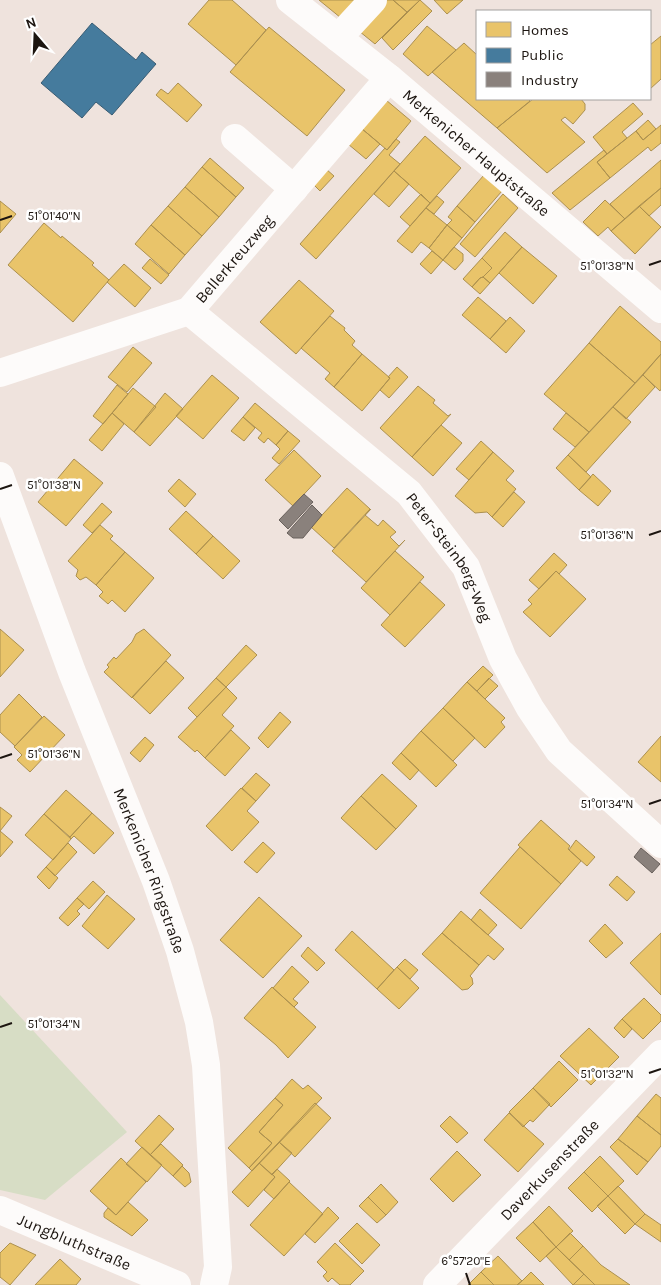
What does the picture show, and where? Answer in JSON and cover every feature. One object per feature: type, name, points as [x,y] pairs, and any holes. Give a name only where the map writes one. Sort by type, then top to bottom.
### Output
[{"type":"street","name":"Merkenicher Hauptstraße","points":[[290,0],[389,78],[661,309]]},
{"type":"street","points":[[338,38],[373,0]]},
{"type":"street","name":"Bellerkreuzweg","points":[[0,373],[189,311],[389,78]]},
{"type":"street","points":[[235,138],[294,189]]},
{"type":"street","name":"Peter-Steinberg-Weg","points":[[189,311],[409,493],[466,568],[503,659],[530,708],[559,751],[661,844]]},
{"type":"street","name":"Merkenicher Ringstraße","points":[[0,476],[72,672],[156,881],[180,951],[199,1022],[206,1065],[218,1267],[214,1285]]},
{"type":"street","name":"Daverkusenstraße","points":[[437,1285],[661,1054]]},
{"type":"street","name":"Jungbluthstraße","points":[[0,1210],[177,1285]]},
{"type":"green space","points":[[0,995],[127,1132],[45,1200],[0,1190]]},
{"type":"building: Homes","points":[[209,0],[232,0],[266,30],[236,65],[188,24]]},
{"type":"building: Homes","points":[[319,0],[355,0],[341,18]]},
{"type":"building: Homes","points":[[381,0],[393,0],[407,12],[375,44],[354,27]]},
{"type":"building: Homes","points":[[393,0],[420,0],[407,12]]},
{"type":"building: Homes","points":[[420,0],[432,11],[393,50],[382,38]]},
{"type":"building: Homes","points":[[434,0],[463,0],[447,14]]},
{"type":"building: Homes","points":[[427,26],[456,50],[428,76],[403,54]]},
{"type":"building: Homes","points":[[269,27],[345,90],[307,136],[230,72]]},
{"type":"building: Homes","points":[[661,36],[661,79],[651,88],[651,44]]},
{"type":"building: Homes","points":[[464,43],[476,54],[476,100],[530,101],[497,128],[432,72]]},
{"type":"building: Homes","points":[[178,83],[202,105],[187,122],[156,95],[161,89],[168,94]]},
{"type":"building: Homes","points":[[386,100],[411,121],[387,150],[361,128]]},
{"type":"building: Homes","points":[[532,100],[582,100],[585,104],[585,110],[573,124],[565,117],[561,120],[585,142],[547,173],[497,128]]},
{"type":"building: Homes","points":[[633,103],[643,114],[622,132],[627,138],[607,154],[593,137]]},
{"type":"building: Homes","points":[[648,120],[656,129],[643,140],[636,131]]},
{"type":"building: Homes","points":[[661,125],[661,143],[651,151],[648,147],[610,178],[597,162],[636,131],[643,140]]},
{"type":"building: Homes","points":[[361,128],[380,144],[366,159],[348,144]]},
{"type":"building: Homes","points":[[425,136],[461,168],[430,203],[394,171]]},
{"type":"building: Homes","points":[[396,139],[400,142],[389,155],[400,164],[316,259],[300,244],[385,148],[387,150]]},
{"type":"building: Homes","points":[[604,150],[607,154],[597,162],[610,178],[570,210],[552,193]]},
{"type":"building: Homes","points":[[210,158],[244,188],[236,197],[202,167]]},
{"type":"building: Homes","points":[[661,160],[661,188],[625,219],[610,204]]},
{"type":"building: Homes","points":[[202,167],[236,197],[219,217],[185,187]]},
{"type":"building: Homes","points":[[326,169],[334,176],[320,191],[313,184]]},
{"type":"building: Homes","points":[[394,171],[409,184],[389,207],[374,194]]},
{"type":"building: Homes","points":[[484,175],[502,191],[475,222],[457,206]]},
{"type":"building: Homes","points":[[185,187],[219,217],[202,236],[168,206]]},
{"type":"building: Homes","points":[[661,188],[661,205],[649,216],[639,206]]},
{"type":"building: Homes","points":[[421,194],[430,203],[410,226],[400,217]]},
{"type":"building: Homes","points":[[503,194],[518,208],[475,257],[460,244]]},
{"type":"building: Homes","points":[[437,196],[444,202],[434,214],[426,208]]},
{"type":"building: Homes","points":[[605,200],[625,219],[611,231],[608,227],[598,236],[583,222]]},
{"type":"building: Homes","points":[[0,201],[16,214],[0,233]]},
{"type":"building: Homes","points":[[168,206],[202,236],[185,255],[151,225]]},
{"type":"building: Homes","points":[[457,206],[475,222],[462,238],[447,225],[452,220],[448,217]]},
{"type":"building: Homes","points":[[639,206],[661,227],[635,254],[611,231]]},
{"type":"building: Homes","points":[[426,208],[447,225],[429,248],[421,242],[412,253],[397,241]]},
{"type":"building: Homes","points":[[44,223],[94,263],[92,265],[109,280],[73,322],[8,265]]},
{"type":"building: Homes","points":[[151,225],[185,255],[169,274],[135,244]]},
{"type":"building: Homes","points":[[447,225],[462,238],[443,260],[429,248]]},
{"type":"building: Homes","points":[[505,232],[522,247],[490,283],[483,277],[492,268],[482,258]]},
{"type":"building: Homes","points":[[454,247],[463,254],[463,261],[455,270],[443,260]]},
{"type":"building: Homes","points":[[522,247],[557,276],[533,304],[499,273]]},
{"type":"building: Homes","points":[[432,251],[443,260],[431,274],[420,264]]},
{"type":"building: Homes","points":[[482,258],[492,268],[472,287],[463,279]]},
{"type":"building: Homes","points":[[150,259],[169,275],[161,284],[142,268]]},
{"type":"building: Homes","points":[[124,264],[151,288],[135,307],[107,282]]},
{"type":"building: Homes","points":[[483,277],[490,283],[480,294],[472,287]]},
{"type":"building: Homes","points":[[299,280],[334,311],[296,354],[260,322]]},
{"type":"building: Homes","points":[[478,297],[506,321],[490,339],[462,315]]},
{"type":"building: Homes","points":[[620,306],[661,342],[661,354],[635,383],[589,343]]},
{"type":"building: Homes","points":[[330,316],[345,328],[344,330],[355,341],[352,345],[362,354],[334,387],[325,379],[330,373],[301,348]]},
{"type":"building: Homes","points":[[510,317],[525,331],[506,353],[490,339]]},
{"type":"building: Homes","points":[[589,343],[635,383],[589,432],[544,394]]},
{"type":"building: Homes","points":[[133,347],[152,363],[127,392],[108,377]]},
{"type":"building: Homes","points":[[362,354],[390,378],[362,411],[334,387]]},
{"type":"building: Homes","points":[[661,354],[661,389],[660,391],[643,375]]},
{"type":"building: Homes","points":[[397,367],[408,377],[389,398],[380,390]]},
{"type":"building: Homes","points":[[212,375],[239,398],[203,439],[176,416]]},
{"type":"building: Homes","points":[[643,375],[655,387],[626,419],[613,407]]},
{"type":"building: Homes","points":[[117,385],[128,394],[103,424],[93,416]]},
{"type":"building: Homes","points":[[418,386],[435,400],[433,403],[448,416],[451,414],[412,457],[380,428]]},
{"type":"building: Homes","points":[[133,388],[156,407],[134,432],[112,413]]},
{"type":"building: Homes","points":[[165,393],[183,409],[150,446],[134,432]]},
{"type":"building: Homes","points":[[255,403],[288,431],[276,445],[268,438],[264,443],[258,438],[262,433],[243,417]]},
{"type":"building: Homes","points":[[613,407],[631,422],[586,472],[568,455]]},
{"type":"building: Homes","points":[[112,413],[124,424],[102,451],[89,440]]},
{"type":"building: Homes","points":[[566,413],[589,432],[575,447],[553,429]]},
{"type":"building: Homes","points":[[243,417],[255,428],[244,441],[231,431]]},
{"type":"building: Homes","points":[[441,425],[462,443],[433,476],[412,457]]},
{"type":"building: Homes","points":[[288,431],[300,441],[279,464],[272,458],[280,449],[276,445]]},
{"type":"building: Homes","points":[[481,441],[493,452],[469,480],[456,469]]},
{"type":"building: Homes","points":[[294,450],[321,476],[293,506],[265,480]]},
{"type":"building: Homes","points":[[493,452],[514,471],[506,480],[516,489],[492,517],[487,512],[475,513],[455,496]]},
{"type":"building: Homes","points":[[568,455],[591,477],[579,490],[556,468]]},
{"type":"building: Homes","points":[[74,459],[103,483],[66,526],[38,502]]},
{"type":"building: Homes","points":[[593,474],[611,491],[598,506],[579,490]]},
{"type":"building: Homes","points":[[179,479],[196,494],[185,507],[168,491]]},
{"type":"building: Homes","points":[[347,488],[370,509],[334,548],[311,527]]},
{"type":"building: Homes","points":[[514,492],[525,502],[503,527],[492,517]]},
{"type":"building: Homes","points":[[102,503],[112,512],[92,533],[83,525]]},
{"type":"building: Homes","points":[[186,511],[213,536],[196,554],[169,529]]},
{"type":"building: Homes","points":[[365,515],[378,526],[383,520],[396,532],[390,537],[399,546],[405,540],[366,582],[332,551]]},
{"type":"building: Homes","points":[[100,525],[113,536],[110,539],[125,552],[96,585],[86,577],[80,580],[76,576],[78,570],[68,561]]},
{"type":"building: Homes","points":[[213,536],[240,561],[223,579],[196,554]]},
{"type":"building: Homes","points":[[395,551],[424,577],[390,615],[361,588]]},
{"type":"building: Homes","points":[[125,552],[154,578],[125,612],[112,600],[108,604],[99,596],[103,592],[96,585]]},
{"type":"building: Homes","points":[[554,553],[567,565],[559,574],[556,571],[539,589],[529,580]]},
{"type":"building: Homes","points":[[556,571],[586,599],[550,637],[523,612],[532,604],[528,600]]},
{"type":"building: Homes","points":[[420,582],[445,605],[405,647],[381,625]]},
{"type":"building: Homes","points":[[0,629],[24,650],[0,677]]},
{"type":"building: Homes","points":[[144,629],[171,655],[132,698],[104,672],[114,657],[116,659],[132,642],[136,634]]},
{"type":"building: Homes","points":[[246,645],[257,655],[226,687],[216,678]]},
{"type":"building: Homes","points":[[166,661],[184,678],[150,714],[132,697]]},
{"type":"building: Homes","points":[[483,666],[493,675],[477,691],[467,682]]},
{"type":"building: Homes","points":[[216,678],[226,687],[197,717],[188,708]]},
{"type":"building: Homes","points":[[489,678],[498,686],[485,699],[477,691]]},
{"type":"building: Homes","points":[[467,682],[505,718],[501,722],[505,727],[485,748],[443,708]]},
{"type":"building: Homes","points":[[226,687],[237,698],[222,715],[234,726],[205,758],[178,737]]},
{"type":"building: Homes","points":[[19,694],[42,717],[15,746],[0,732],[0,715]]},
{"type":"building: Homes","points":[[443,708],[475,738],[453,761],[421,731]]},
{"type":"building: Homes","points":[[280,712],[291,722],[268,748],[258,738]]},
{"type":"building: Homes","points":[[44,716],[65,735],[30,772],[17,760],[22,755],[14,747]]},
{"type":"building: Homes","points":[[231,730],[250,748],[225,776],[205,758]]},
{"type":"building: Homes","points":[[421,731],[457,765],[436,787],[401,753]]},
{"type":"building: Homes","points":[[661,736],[661,782],[638,762]]},
{"type":"building: Homes","points":[[145,737],[154,745],[140,762],[130,753]]},
{"type":"building: Homes","points":[[401,753],[419,770],[410,780],[392,763]]},
{"type":"building: Homes","points":[[256,773],[270,785],[256,801],[242,788]]},
{"type":"building: Homes","points":[[382,774],[417,806],[396,829],[361,796]]},
{"type":"building: Homes","points":[[241,788],[256,801],[247,811],[259,822],[232,851],[206,826]]},
{"type":"building: Homes","points":[[66,790],[92,813],[70,837],[44,814]]},
{"type":"building: Homes","points":[[361,796],[396,829],[376,850],[341,818]]},
{"type":"building: Homes","points":[[0,807],[12,816],[0,831]]},
{"type":"building: Homes","points":[[92,813],[114,833],[94,854],[74,836],[71,839],[70,837]]},
{"type":"building: Homes","points":[[44,814],[71,839],[53,860],[25,835]]},
{"type":"building: Homes","points":[[541,820],[570,846],[568,849],[581,861],[561,884],[518,845]]},
{"type":"building: Homes","points":[[0,831],[13,842],[0,857]]},
{"type":"building: Homes","points":[[576,840],[595,857],[587,866],[569,850]]},
{"type":"building: Homes","points":[[263,842],[275,853],[257,873],[244,862]]},
{"type":"building: Homes","points":[[68,843],[77,852],[55,876],[46,867]]},
{"type":"building: Homes","points":[[520,847],[561,884],[521,929],[480,893]]},
{"type":"building: Homes","points":[[46,867],[58,878],[49,889],[37,877]]},
{"type":"building: Homes","points":[[617,876],[635,892],[627,901],[609,885]]},
{"type":"building: Homes","points":[[93,881],[105,892],[89,909],[77,898]]},
{"type":"building: Homes","points":[[107,895],[135,919],[108,949],[82,926]]},
{"type":"building: Homes","points":[[259,897],[302,936],[263,978],[220,940]]},
{"type":"building: Homes","points":[[77,898],[84,904],[77,911],[80,914],[68,926],[59,918]]},
{"type":"building: Homes","points":[[480,909],[497,925],[488,935],[471,920]]},
{"type":"building: Homes","points":[[461,911],[504,949],[494,960],[488,955],[479,965],[442,933]]},
{"type":"building: Homes","points":[[605,924],[623,943],[606,958],[589,941]]},
{"type":"building: Homes","points":[[352,931],[394,970],[377,989],[335,950]]},
{"type":"building: Homes","points":[[442,933],[479,965],[470,976],[473,984],[468,989],[462,990],[422,954]]},
{"type":"building: Homes","points":[[661,933],[661,995],[630,963]]},
{"type":"building: Homes","points":[[308,947],[325,963],[317,971],[301,956]]},
{"type":"building: Homes","points":[[405,959],[418,970],[410,979],[397,967]]},
{"type":"building: Homes","points":[[292,966],[309,982],[293,999],[298,1003],[294,1007],[273,988]]},
{"type":"building: Homes","points":[[397,967],[419,988],[399,1009],[377,989]]},
{"type":"building: Homes","points":[[272,987],[316,1027],[288,1058],[276,1045],[244,1018]]},
{"type":"building: Homes","points":[[644,998],[661,1015],[661,1021],[643,1039],[622,1019]]},
{"type":"building: Homes","points":[[622,1019],[632,1029],[624,1038],[614,1028]]},
{"type":"building: Homes","points":[[589,1028],[619,1057],[591,1085],[560,1056]]},
{"type":"building: Homes","points":[[559,1061],[578,1080],[551,1107],[533,1088]]},
{"type":"building: Homes","points":[[292,1079],[303,1089],[308,1085],[322,1098],[252,1171],[249,1168],[272,1143],[259,1132],[283,1105],[275,1098]]},
{"type":"building: Homes","points":[[533,1088],[550,1104],[533,1122],[530,1120],[523,1127],[509,1112]]},
{"type":"building: Homes","points":[[656,1094],[661,1098],[661,1135],[637,1116]]},
{"type":"building: Homes","points":[[275,1098],[283,1105],[259,1132],[272,1143],[249,1168],[228,1148]]},
{"type":"building: Homes","points":[[315,1103],[331,1118],[295,1157],[279,1142]]},
{"type":"building: Homes","points":[[509,1113],[544,1144],[518,1172],[484,1140]]},
{"type":"building: Homes","points":[[159,1115],[174,1129],[150,1155],[135,1141]]},
{"type":"building: Homes","points":[[450,1116],[468,1133],[457,1143],[440,1126]]},
{"type":"building: Homes","points":[[637,1116],[661,1135],[661,1146],[648,1162],[618,1139]]},
{"type":"building: Homes","points":[[618,1139],[648,1162],[637,1175],[610,1147]]},
{"type":"building: Homes","points":[[279,1142],[292,1153],[272,1175],[259,1163]]},
{"type":"building: Homes","points":[[161,1144],[183,1165],[173,1176],[150,1155]]},
{"type":"building: Homes","points":[[142,1147],[162,1165],[147,1182],[126,1164]]},
{"type":"building: Homes","points":[[457,1151],[481,1175],[453,1202],[430,1179]]},
{"type":"building: Homes","points":[[600,1156],[624,1181],[608,1196],[584,1172]]},
{"type":"building: Homes","points":[[121,1158],[146,1182],[116,1215],[90,1191]]},
{"type":"building: Homes","points":[[259,1163],[275,1177],[248,1207],[232,1192]]},
{"type":"building: Homes","points":[[182,1166],[189,1173],[191,1182],[185,1187],[173,1176]]},
{"type":"building: Homes","points":[[277,1169],[290,1181],[274,1199],[264,1190],[275,1177],[272,1174]]},
{"type":"building: Homes","points":[[584,1172],[608,1196],[592,1212],[568,1188]]},
{"type":"building: Homes","points":[[289,1182],[323,1214],[284,1256],[250,1225]]},
{"type":"building: Homes","points":[[381,1184],[398,1202],[386,1215],[368,1197]]},
{"type":"building: Homes","points":[[618,1186],[645,1214],[635,1224],[608,1196]]},
{"type":"building: Homes","points":[[608,1196],[635,1224],[625,1234],[597,1206]]},
{"type":"building: Homes","points":[[368,1197],[386,1215],[377,1223],[359,1206]]},
{"type":"building: Homes","points":[[128,1202],[148,1220],[132,1236],[104,1217],[104,1213],[108,1208],[116,1215]]},
{"type":"building: Homes","points":[[549,1206],[573,1231],[556,1247],[533,1222]]},
{"type":"building: Homes","points":[[328,1207],[339,1218],[315,1243],[305,1234]]},
{"type":"building: Homes","points":[[645,1214],[661,1225],[661,1242],[635,1224]]},
{"type":"building: Homes","points":[[533,1222],[556,1247],[540,1262],[516,1238]]},
{"type":"building: Homes","points":[[357,1223],[380,1245],[362,1264],[339,1241]]},
{"type":"building: Homes","points":[[570,1233],[583,1246],[569,1260],[556,1247]]},
{"type":"building: Homes","points":[[10,1243],[36,1255],[10,1285],[0,1277],[0,1253]]},
{"type":"building: Homes","points":[[335,1243],[364,1271],[350,1285],[340,1285],[332,1278],[328,1282],[323,1276],[327,1272],[317,1262]]},
{"type":"building: Homes","points":[[583,1246],[601,1265],[630,1285],[595,1285],[569,1260]]},
{"type":"building: Homes","points":[[556,1247],[584,1274],[573,1285],[546,1256]]},
{"type":"building: Homes","points":[[498,1256],[522,1281],[517,1285],[494,1285],[481,1272]]},
{"type":"building: Homes","points":[[60,1259],[81,1279],[76,1285],[35,1285]]},
{"type":"building: Homes","points":[[481,1272],[494,1285],[468,1285]]},
{"type":"building: Homes","points":[[531,1272],[544,1285],[517,1285],[522,1281]]},
{"type":"building: Homes","points":[[584,1274],[595,1285],[573,1285]]},
{"type":"building: Public","points":[[92,23],[136,60],[142,52],[156,64],[112,115],[96,102],[82,118],[41,83]]},
{"type":"building: Industry","points":[[304,494],[313,502],[288,529],[279,520]]},
{"type":"building: Industry","points":[[312,505],[322,515],[303,538],[293,538],[287,533]]},
{"type":"building: Industry","points":[[641,848],[660,864],[652,873],[634,857]]}]
